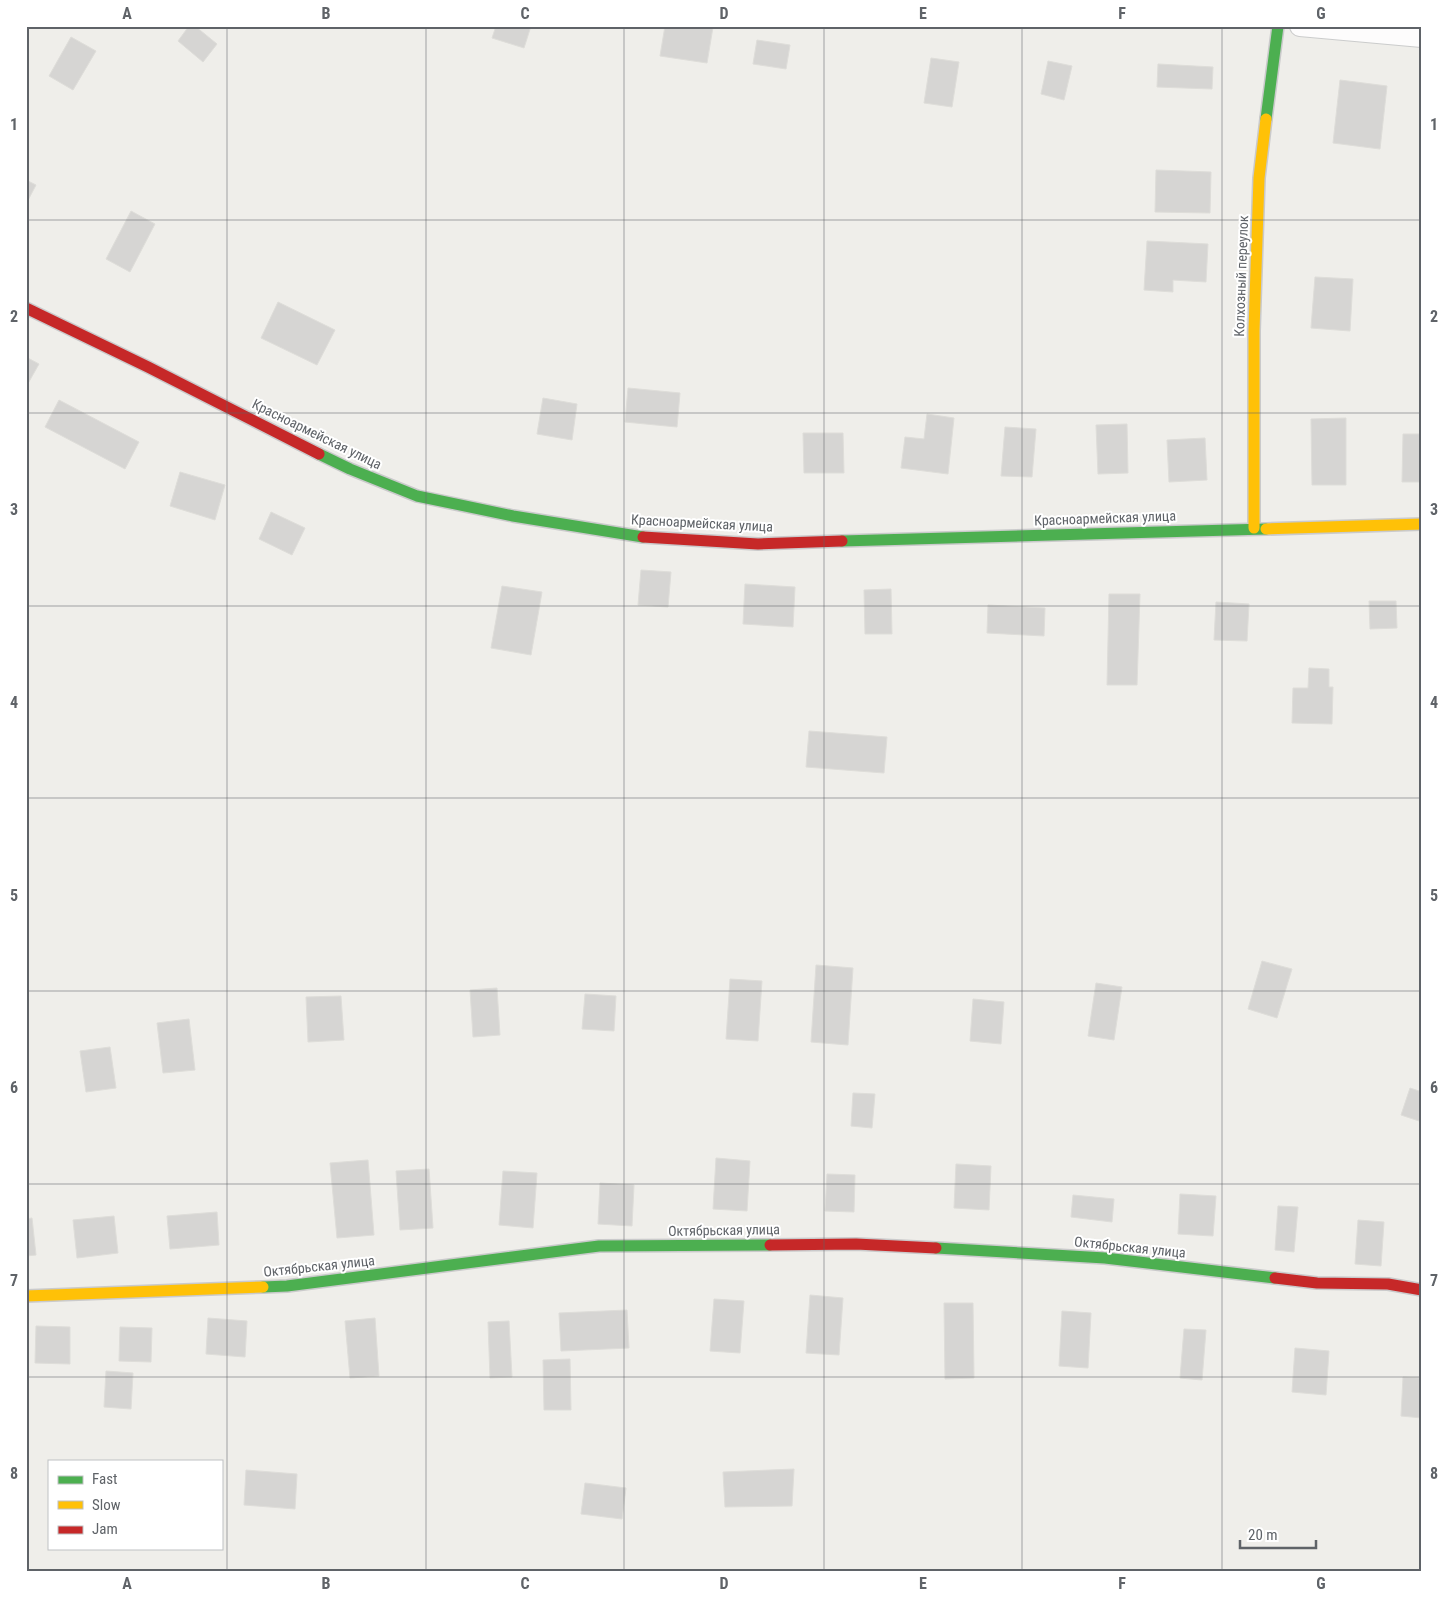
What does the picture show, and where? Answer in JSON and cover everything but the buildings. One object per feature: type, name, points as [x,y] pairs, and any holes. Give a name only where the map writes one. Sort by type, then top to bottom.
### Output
[{"type":"street","name":"Колхозный переулок","points":[[1254,528],[1254,331],[1259,178],[1278,26]]},
{"type":"street","points":[[1300,26],[1422,36]]},
{"type":"street","name":"Красноармейская улица","points":[[26,308],[148,367],[350,470],[417,496],[513,516],[634,536],[758,544],[1422,524]]},
{"type":"street","name":"Октябрьская улица","points":[[26,1296],[287,1286],[599,1246],[847,1244],[1105,1258],[1317,1283],[1388,1284],[1422,1290]]},
{"type":"traffic: fast","points":[[1266,119],[1278,26]]},
{"type":"traffic: fast","points":[[319,454],[350,469],[417,496],[513,516],[643,537]]},
{"type":"traffic: fast","points":[[842,541],[1266,529]]},
{"type":"traffic: fast","points":[[263,1287],[287,1286],[599,1246],[770,1245]]},
{"type":"traffic: fast","points":[[936,1248],[1105,1258],[1275,1278]]},
{"type":"traffic: slow","points":[[1254,528],[1254,331],[1259,178],[1266,119]]},
{"type":"traffic: slow","points":[[1266,529],[1422,524]]},
{"type":"traffic: slow","points":[[26,1296],[263,1287]]},
{"type":"traffic: jam","points":[[26,308],[148,367],[319,454]]},
{"type":"traffic: jam","points":[[643,537],[758,544],[842,541]]},
{"type":"traffic: jam","points":[[770,1245],[856,1244],[936,1248]]},
{"type":"traffic: jam","points":[[1275,1278],[1317,1283],[1388,1284],[1422,1290]]}]
